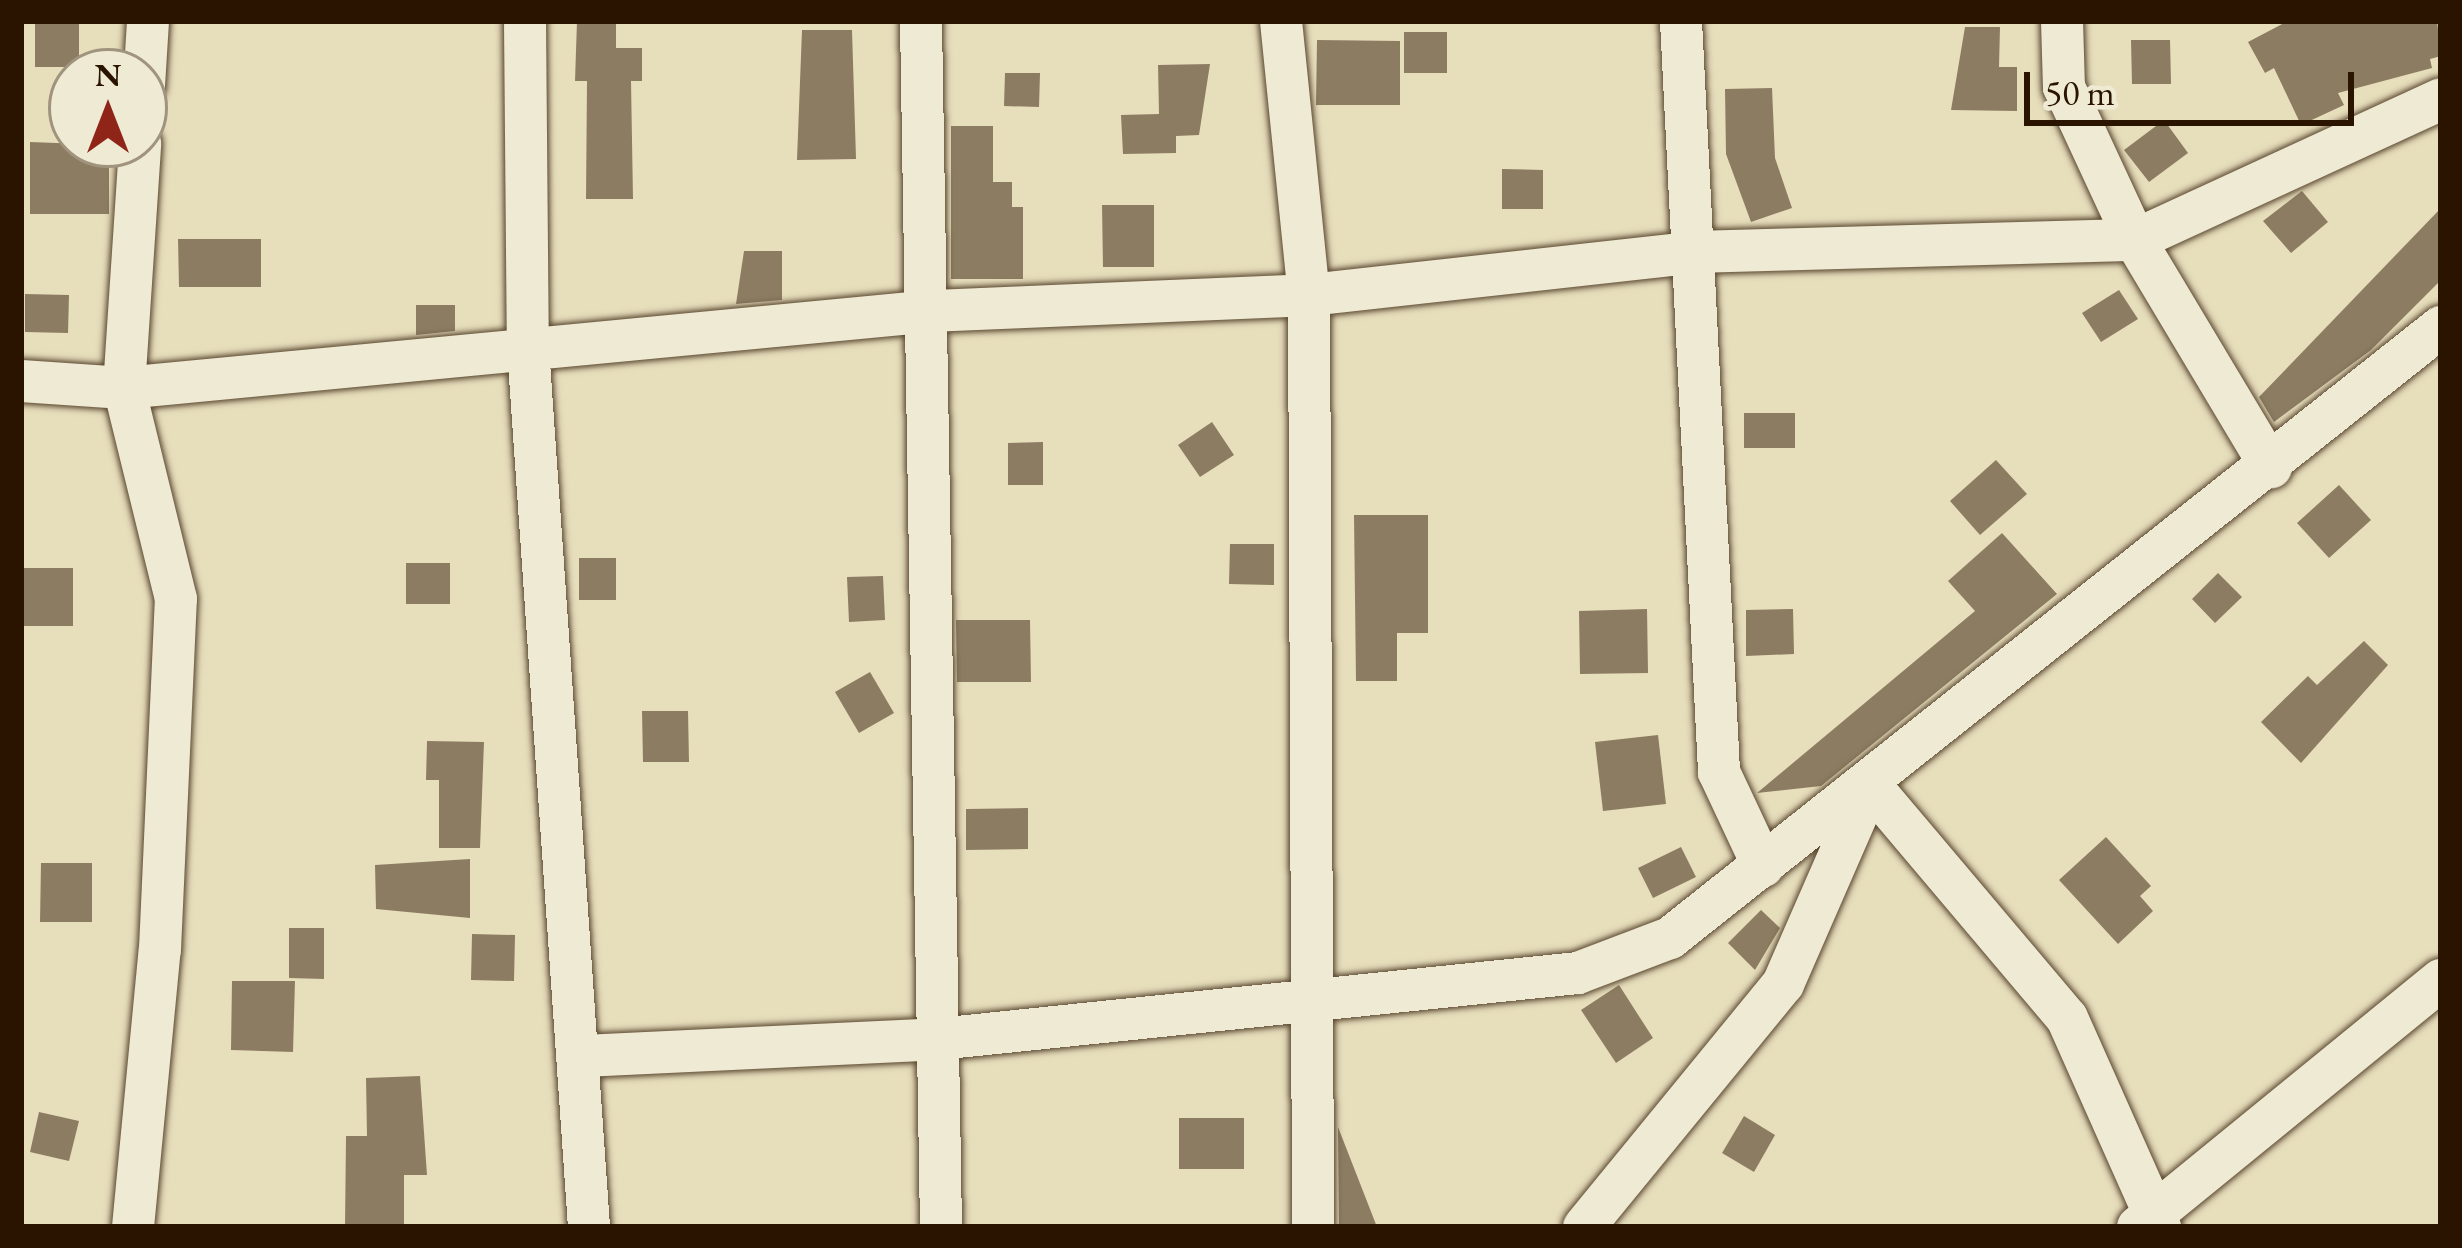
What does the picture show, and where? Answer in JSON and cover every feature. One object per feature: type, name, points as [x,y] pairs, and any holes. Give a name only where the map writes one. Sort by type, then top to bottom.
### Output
[{"type":"street","points":[[525,21],[528,348],[583,1056],[589,1227]]},
{"type":"street","points":[[921,21],[932,311],[941,1227]]},
{"type":"street","points":[[1281,21],[1309,296],[1306,996],[1313,1227]]},
{"type":"street","points":[[1682,21],[1697,252],[1719,772],[1763,866]]},
{"type":"street","points":[[2062,21],[2064,87],[2135,240],[2271,467]]},
{"type":"street","points":[[21,381],[124,388],[932,311],[1309,296],[1697,252],[2135,240],[2441,99]]},
{"type":"street","points":[[133,1227],[160,950],[176,599],[124,388],[138,168]]},
{"type":"street","points":[[583,1056],[938,1039],[1306,996],[1578,974],[1670,938],[1870,785],[2441,327]]},
{"type":"street","points":[[1870,785],[2066,1018],[2150,1221],[2441,980]]},
{"type":"street","points":[[1584,1227],[1784,984],[1870,785]]},
{"type":"building","points":[[35,21],[79,21],[79,48],[48,48],[48,67],[35,67]]},
{"type":"building","points":[[577,21],[616,21],[616,48],[642,48],[642,81],[631,81],[633,199],[586,199],[587,81],[575,81]]},
{"type":"building","points":[[2288,21],[2437,21],[2441,56],[2430,59],[2432,68],[2338,93],[2344,105],[2301,125],[2274,68],[2265,73],[2248,42]]},
{"type":"building","points":[[1965,27],[2000,27],[1999,67],[2017,67],[2017,111],[1951,110]]},
{"type":"building","points":[[802,30],[852,30],[856,159],[797,160]]},
{"type":"building","points":[[1404,32],[1447,32],[1447,73],[1404,73]]},
{"type":"building","points":[[1317,40],[1400,41],[1400,105],[1316,105]]},
{"type":"building","points":[[2131,40],[2170,40],[2171,84],[2132,84]]},
{"type":"building","points":[[1210,64],[1199,135],[1176,136],[1176,153],[1123,154],[1121,115],[1159,114],[1158,65]]},
{"type":"building","points":[[1005,73],[1040,73],[1039,107],[1004,106]]},
{"type":"building","points":[[1772,88],[1775,158],[1792,208],[1751,222],[1726,154],[1725,89]]},
{"type":"building","points":[[2164,120],[2188,153],[2149,182],[2124,150]]},
{"type":"building","points":[[951,126],[993,126],[993,182],[1012,182],[1012,207],[1023,207],[1023,279],[951,279]]},
{"type":"building","points":[[30,142],[48,143],[48,168],[109,168],[109,214],[30,214]]},
{"type":"building","points":[[1502,169],[1543,170],[1543,209],[1502,209]]},
{"type":"building","points":[[2302,191],[2328,222],[2291,253],[2263,221]]},
{"type":"building","points":[[1102,205],[1154,205],[1154,267],[1103,267]]},
{"type":"building","points":[[2441,208],[2441,280],[2371,350],[2274,422],[2259,397]]},
{"type":"building","points":[[178,239],[261,239],[261,287],[179,287]]},
{"type":"building","points":[[744,251],[782,251],[782,300],[736,304]]},
{"type":"building","points":[[2119,290],[2138,319],[2101,342],[2082,313]]},
{"type":"building","points":[[25,294],[69,295],[68,333],[25,332]]},
{"type":"building","points":[[416,305],[455,305],[455,331],[416,335]]},
{"type":"building","points":[[1744,413],[1795,413],[1795,448],[1744,448]]},
{"type":"building","points":[[1212,422],[1234,455],[1200,477],[1178,445]]},
{"type":"building","points":[[1043,442],[1043,485],[1008,485],[1008,443]]},
{"type":"building","points":[[1996,460],[2027,494],[1980,535],[1950,501]]},
{"type":"building","points":[[2339,485],[2371,520],[2329,558],[2297,523]]},
{"type":"building","points":[[1354,515],[1428,515],[1428,633],[1397,633],[1397,681],[1356,681]]},
{"type":"building","points":[[2002,533],[2057,594],[1821,786],[1757,793],[1975,611],[1948,581]]},
{"type":"building","points":[[1230,544],[1274,544],[1274,585],[1229,584]]},
{"type":"building","points":[[579,558],[616,558],[616,600],[579,600]]},
{"type":"building","points":[[406,563],[450,563],[450,604],[406,604]]},
{"type":"building","points":[[21,568],[73,568],[73,626],[21,626]]},
{"type":"building","points":[[2218,573],[2242,597],[2215,623],[2192,599]]},
{"type":"building","points":[[883,576],[885,620],[849,622],[847,577]]},
{"type":"building","points":[[1647,609],[1648,673],[1580,674],[1579,611]]},
{"type":"building","points":[[1793,609],[1794,654],[1746,656],[1746,610]]},
{"type":"building","points":[[956,620],[1030,620],[1031,682],[957,682]]},
{"type":"building","points":[[2364,641],[2388,665],[2301,763],[2261,722],[2308,676],[2317,685]]},
{"type":"building","points":[[870,672],[894,713],[859,733],[835,692]]},
{"type":"building","points":[[642,711],[688,711],[689,762],[643,762]]},
{"type":"building","points":[[1658,735],[1666,804],[1603,811],[1595,742]]},
{"type":"building","points":[[427,741],[484,742],[480,848],[439,848],[439,780],[426,780]]},
{"type":"building","points":[[1028,808],[1028,849],[966,850],[966,809]]},
{"type":"building","points":[[2106,837],[2151,886],[2140,896],[2153,911],[2118,944],[2059,880]]},
{"type":"building","points":[[1681,847],[1696,877],[1653,898],[1638,868]]},
{"type":"building","points":[[470,859],[470,918],[376,909],[375,865]]},
{"type":"building","points":[[41,863],[92,863],[92,922],[40,922]]},
{"type":"building","points":[[1761,910],[1780,928],[1755,970],[1728,943]]},
{"type":"building","points":[[289,928],[324,928],[324,979],[289,978]]},
{"type":"building","points":[[472,934],[515,935],[514,981],[471,980]]},
{"type":"building","points":[[232,981],[295,981],[293,1052],[231,1050]]},
{"type":"building","points":[[1619,985],[1653,1038],[1616,1063],[1581,1010]]},
{"type":"building","points":[[420,1076],[427,1175],[404,1175],[404,1227],[345,1227],[346,1136],[367,1136],[366,1078]]},
{"type":"building","points":[[39,1112],[79,1121],[69,1161],[30,1152]]},
{"type":"building","points":[[1744,1116],[1775,1135],[1754,1172],[1722,1153]]},
{"type":"building","points":[[1179,1118],[1244,1118],[1244,1169],[1179,1169]]},
{"type":"building","points":[[1338,1127],[1377,1227],[1339,1226]]}]
